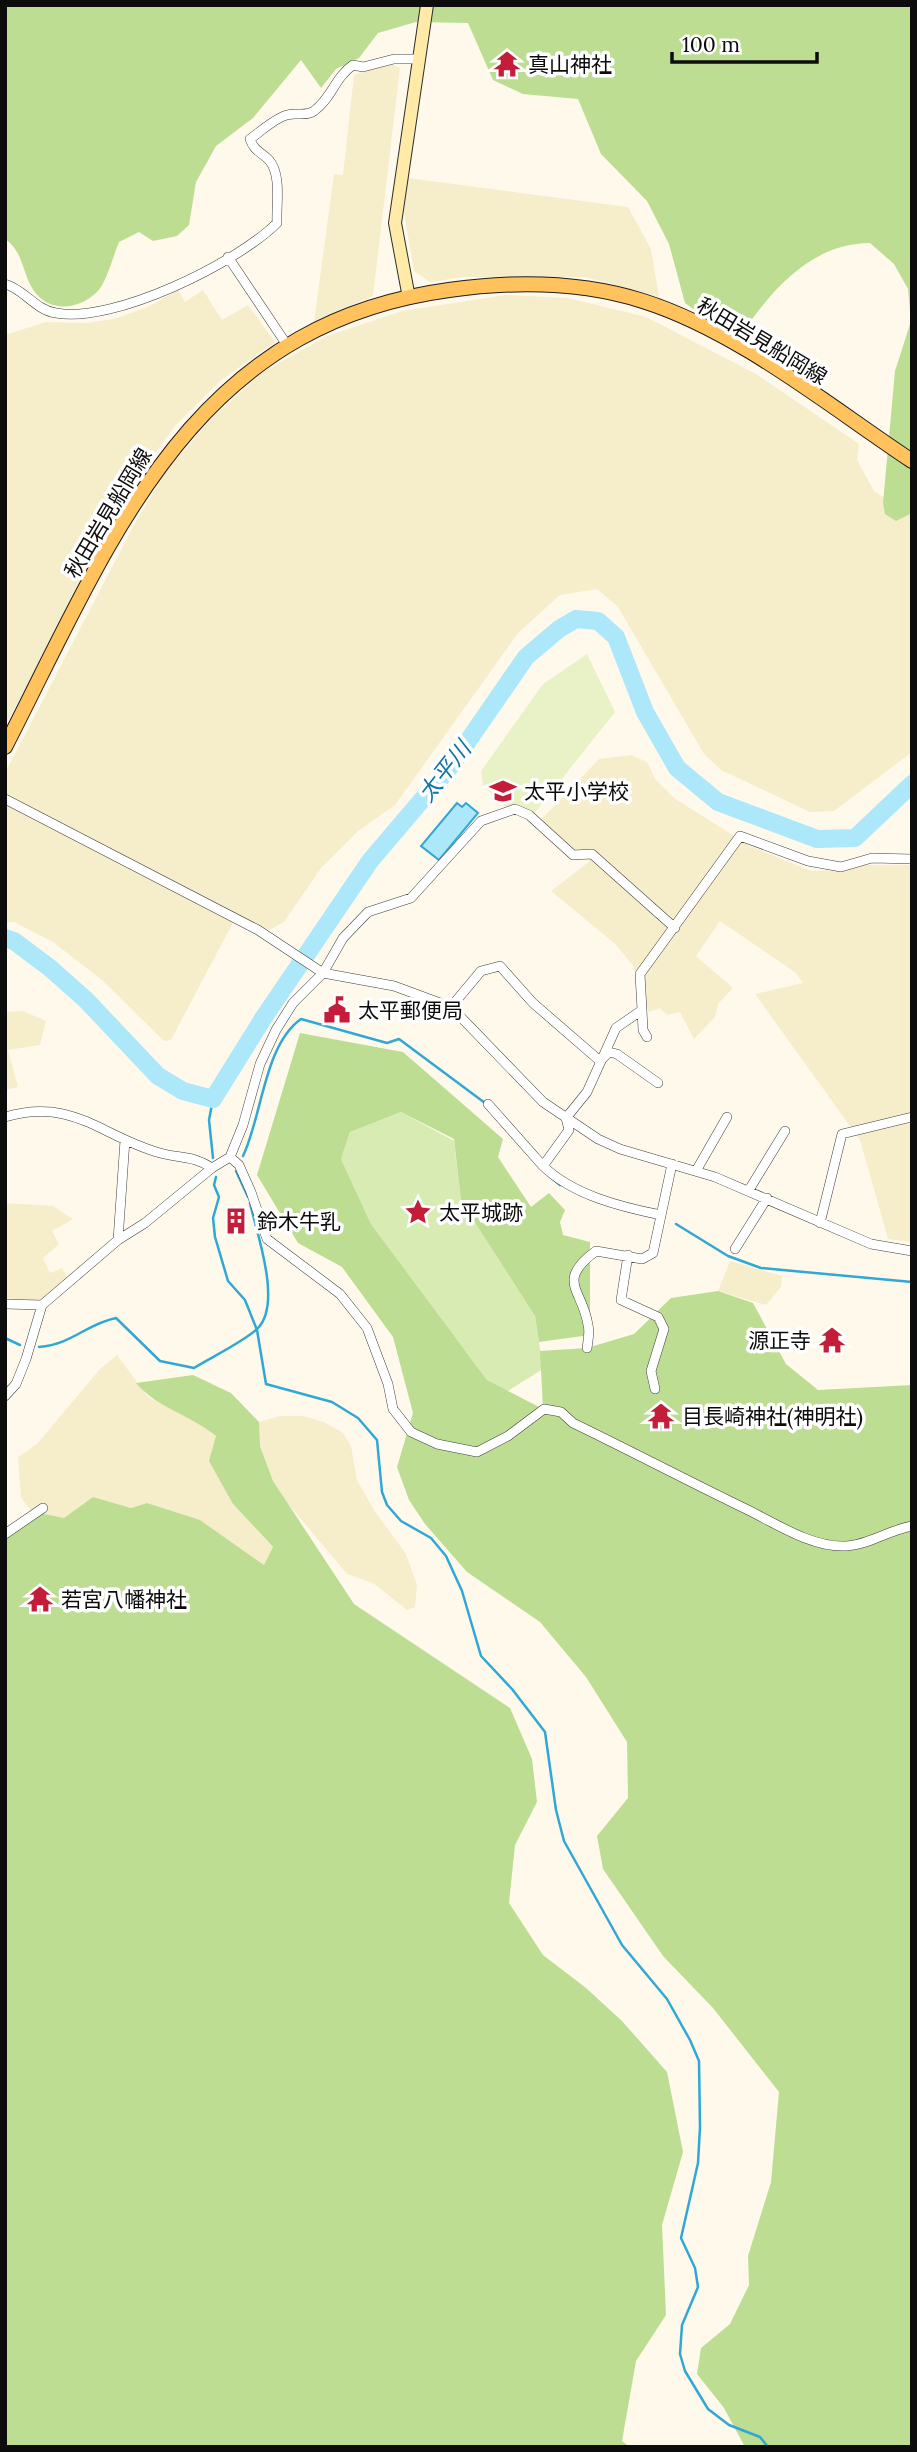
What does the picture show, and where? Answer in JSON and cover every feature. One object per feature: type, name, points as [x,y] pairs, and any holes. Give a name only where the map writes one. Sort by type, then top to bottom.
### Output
[{"type":"main road","name":"秋田岩見船岡線","points":[[5,747],[100,563],[164,457],[231,387],[288,345],[360,311],[409,298],[488,285],[565,285],[643,301],[741,348],[912,461]]},
{"type":"street","points":[[409,298],[395,223],[427,5]]},
{"type":"street","points":[[5,284],[55,313],[100,313],[149,299],[228,257],[261,239],[276,223],[276,172],[270,161],[253,149],[250,139],[287,115],[309,115],[318,109],[330,96],[340,74],[353,65],[363,67],[394,59],[418,59]]},
{"type":"street","points":[[228,257],[288,345]]},
{"type":"street","points":[[5,799],[287,946],[321,971],[394,986],[451,1007],[518,1079],[566,1118],[620,1149],[696,1171],[748,1190],[871,1244],[912,1251]]},
{"type":"street","points":[[5,1396],[16,1384],[42,1306],[118,1240],[145,1223],[212,1168],[230,1157],[243,1125],[260,1064],[276,1030],[293,1003],[321,971],[343,939],[368,912],[411,898],[481,821],[515,809],[529,816],[573,855],[592,853],[675,928]]},
{"type":"street","points":[[647,1037],[643,1030],[640,974],[740,836],[808,861],[841,867],[872,859],[912,859]]},
{"type":"street","points":[[451,1007],[481,971],[500,965],[533,1003],[600,1061]]},
{"type":"street","points":[[566,1118],[587,1092],[616,1028],[642,1010]]},
{"type":"street","points":[[600,1061],[610,1052],[617,1054],[659,1083]]},
{"type":"street","points":[[488,1104],[543,1166],[562,1182],[600,1199],[661,1215]]},
{"type":"street","points":[[5,1117],[26,1111],[49,1110],[70,1114],[125,1140],[162,1153],[195,1157],[212,1168]]},
{"type":"street","points":[[696,1171],[727,1117]]},
{"type":"street","points":[[820,1223],[835,1151],[842,1134],[912,1117]]},
{"type":"street","points":[[543,1166],[569,1130],[566,1118]]},
{"type":"street","points":[[748,1190],[785,1131]]},
{"type":"street","points":[[118,1240],[125,1140]]},
{"type":"street","points":[[230,1157],[239,1165],[267,1239],[340,1294],[368,1328],[388,1384],[393,1409],[411,1432],[437,1444],[477,1452],[508,1436],[544,1409],[561,1412],[573,1423],[696,1485],[794,1532],[826,1544],[845,1546],[912,1526]]},
{"type":"street","points":[[587,1348],[588,1323],[572,1282],[574,1275],[596,1251],[642,1259],[653,1253],[672,1164]]},
{"type":"street","points":[[735,1249],[767,1198]]},
{"type":"street","points":[[628,1255],[621,1300],[657,1317],[664,1329],[651,1371],[655,1389]]},
{"type":"street","points":[[5,1304],[42,1306]]},
{"type":"street","points":[[5,1534],[43,1508]]},
{"type":"shaded area","points":[[390,63],[400,68],[373,296],[314,322],[334,174],[343,175],[354,75]]},
{"type":"shaded area","points":[[408,178],[628,207],[651,249],[659,297],[585,277],[464,277],[430,282],[414,271],[404,213]]},
{"type":"shaded area","points":[[178,290],[185,302],[203,290],[222,320],[248,305],[275,342],[220,381],[176,425],[146,465],[5,726],[5,335],[46,322],[86,323],[114,319],[148,307]]},
{"type":"shaded area","points":[[506,295],[568,298],[646,317],[756,374],[859,444],[857,460],[874,491],[912,516],[912,752],[834,811],[810,812],[721,770],[704,754],[618,607],[597,589],[560,595],[518,633],[395,805],[358,831],[321,868],[284,922],[269,930],[237,915],[171,1040],[164,1041],[102,980],[53,942],[14,922],[5,922],[5,773],[135,523],[165,473],[211,419],[263,372],[327,336],[402,311]]},
{"type":"shaded area","points":[[631,755],[647,762],[655,779],[674,798],[750,846],[811,871],[847,870],[865,865],[912,865],[912,1242],[888,1239],[860,1140],[755,994],[803,983],[796,973],[720,921],[696,956],[733,988],[718,1004],[715,1017],[694,1039],[680,1012],[667,1015],[660,1008],[649,1012],[640,993],[641,981],[632,964],[614,943],[551,891],[590,861],[538,823],[599,759]]},
{"type":"shaded area","points":[[23,1011],[46,1021],[40,1045],[8,1050],[18,1087],[5,1090],[5,1012]]},
{"type":"shaded area","points":[[5,1203],[53,1206],[73,1219],[52,1231],[59,1244],[43,1258],[50,1273],[62,1268],[68,1278],[40,1301],[5,1298]]},
{"type":"shaded area","points":[[730,1261],[782,1276],[781,1287],[766,1305],[718,1291]]},
{"type":"shaded area","points":[[117,1355],[148,1397],[198,1420],[216,1436],[233,1504],[273,1548],[264,1565],[200,1520],[147,1503],[131,1508],[93,1497],[64,1518],[40,1513],[36,1516],[21,1498],[18,1457],[37,1444],[100,1369]]},
{"type":"shaded area","points":[[280,1416],[303,1416],[324,1422],[343,1433],[351,1446],[357,1480],[374,1510],[406,1554],[417,1585],[415,1607],[407,1610],[373,1583],[347,1574],[285,1500],[273,1481],[260,1446],[259,1422]]},
{"type":"green space","points":[[5,5],[912,5],[912,513],[896,521],[885,514],[883,503],[895,371],[911,321],[908,289],[894,264],[870,243],[849,245],[830,251],[796,271],[767,300],[743,332],[712,322],[685,303],[669,244],[647,201],[601,154],[578,99],[523,94],[493,80],[468,23],[416,22],[378,33],[359,58],[336,69],[321,88],[301,60],[253,118],[216,146],[196,182],[189,225],[177,236],[153,241],[139,232],[119,242],[107,275],[97,292],[73,305],[56,306],[48,303],[34,291],[16,250],[5,239]]},
{"type":"green space","points":[[587,654],[615,712],[533,815],[505,806],[483,786],[481,771],[543,684]]},
{"type":"green space","points":[[300,1033],[403,1052],[503,1139],[498,1157],[531,1207],[549,1193],[565,1210],[560,1222],[563,1235],[590,1242],[590,1335],[539,1342],[535,1316],[461,1201],[454,1139],[401,1112],[350,1132],[341,1159],[371,1224],[487,1380],[543,1409],[540,1351],[587,1348],[634,1334],[671,1298],[718,1291],[753,1303],[786,1364],[818,1390],[912,1385],[912,2447],[745,2447],[724,2408],[697,2374],[701,2348],[730,2324],[749,2285],[748,2256],[771,2182],[779,2092],[713,2008],[663,1956],[603,1869],[597,1836],[628,1798],[627,1742],[586,1677],[540,1622],[467,1572],[425,1524],[409,1500],[397,1467],[413,1413],[393,1337],[342,1267],[298,1243],[257,1175]]},
{"type":"green space","points":[[401,1112],[454,1141],[461,1201],[535,1316],[543,1369],[506,1392],[487,1380],[371,1224],[341,1159],[350,1132]]},
{"type":"green space","points":[[193,1375],[231,1393],[259,1422],[260,1446],[273,1481],[354,1604],[510,1708],[532,1759],[537,1802],[515,1845],[509,1903],[543,1955],[586,1988],[622,2021],[667,2072],[683,2152],[662,2225],[666,2315],[636,2361],[622,2441],[630,2447],[5,2447],[5,1540],[40,1513],[64,1518],[93,1497],[131,1508],[147,1503],[200,1520],[264,1565],[273,1547],[233,1504],[209,1461],[216,1436],[154,1399],[136,1383]]},
{"type":"water","points":[[457,803],[462,807],[466,803],[478,813],[439,860],[421,846]]},
{"type":"waterway","name":"太平川","points":[[5,938],[14,941],[50,968],[86,1000],[158,1076],[183,1091],[213,1099],[264,1017],[370,861],[450,767],[526,657],[559,629],[576,619],[598,621],[616,637],[645,712],[677,768],[718,802],[817,839],[855,838],[912,784]]},
{"type":"waterway","points":[[243,1156],[271,1063],[289,1031],[301,1019],[387,1043],[399,1039],[485,1103]]},
{"type":"waterway","points":[[213,1099],[209,1120],[213,1158]]},
{"type":"waterway","points":[[236,1171],[248,1197]]},
{"type":"waterway","points":[[549,1176],[560,1185]]},
{"type":"waterway","points":[[216,1177],[214,1185],[219,1197],[213,1218],[215,1237],[228,1281],[245,1300],[257,1330],[266,1384],[332,1402],[358,1418],[377,1440],[382,1492],[387,1505],[401,1521],[431,1538],[446,1556],[462,1591],[481,1656],[512,1689],[545,1732],[556,1810],[564,1841],[622,1945],[667,1999],[690,2040],[699,2061],[700,2127],[698,2163],[681,2238],[695,2268],[698,2287],[682,2325],[680,2354],[685,2371],[708,2409],[729,2425],[760,2437],[768,2447]]},
{"type":"waterway","points":[[39,1347],[61,1342],[116,1318],[160,1361],[194,1368],[246,1338],[258,1328],[265,1317],[268,1302],[266,1268],[250,1203]]},
{"type":"waterway","points":[[676,1224],[728,1256],[761,1268],[912,1282]]},
{"type":"waterway","points":[[5,1338],[20,1345]]},
{"type":"place","name":"真山神社","points":[[507,64]]},
{"type":"place","name":"太平小学校","points":[[503,791]]},
{"type":"place","name":"太平郵便局","points":[[337,1010]]},
{"type":"place","name":"太平城跡","points":[[418,1212]]},
{"type":"place","name":"鈴木牛乳","points":[[236,1221]]},
{"type":"place","name":"源正寺","points":[[832,1340]]},
{"type":"place","name":"目長崎神社(神明社)","points":[[661,1416]]},
{"type":"place","name":"若宮八幡神社","points":[[40,1599]]}]
